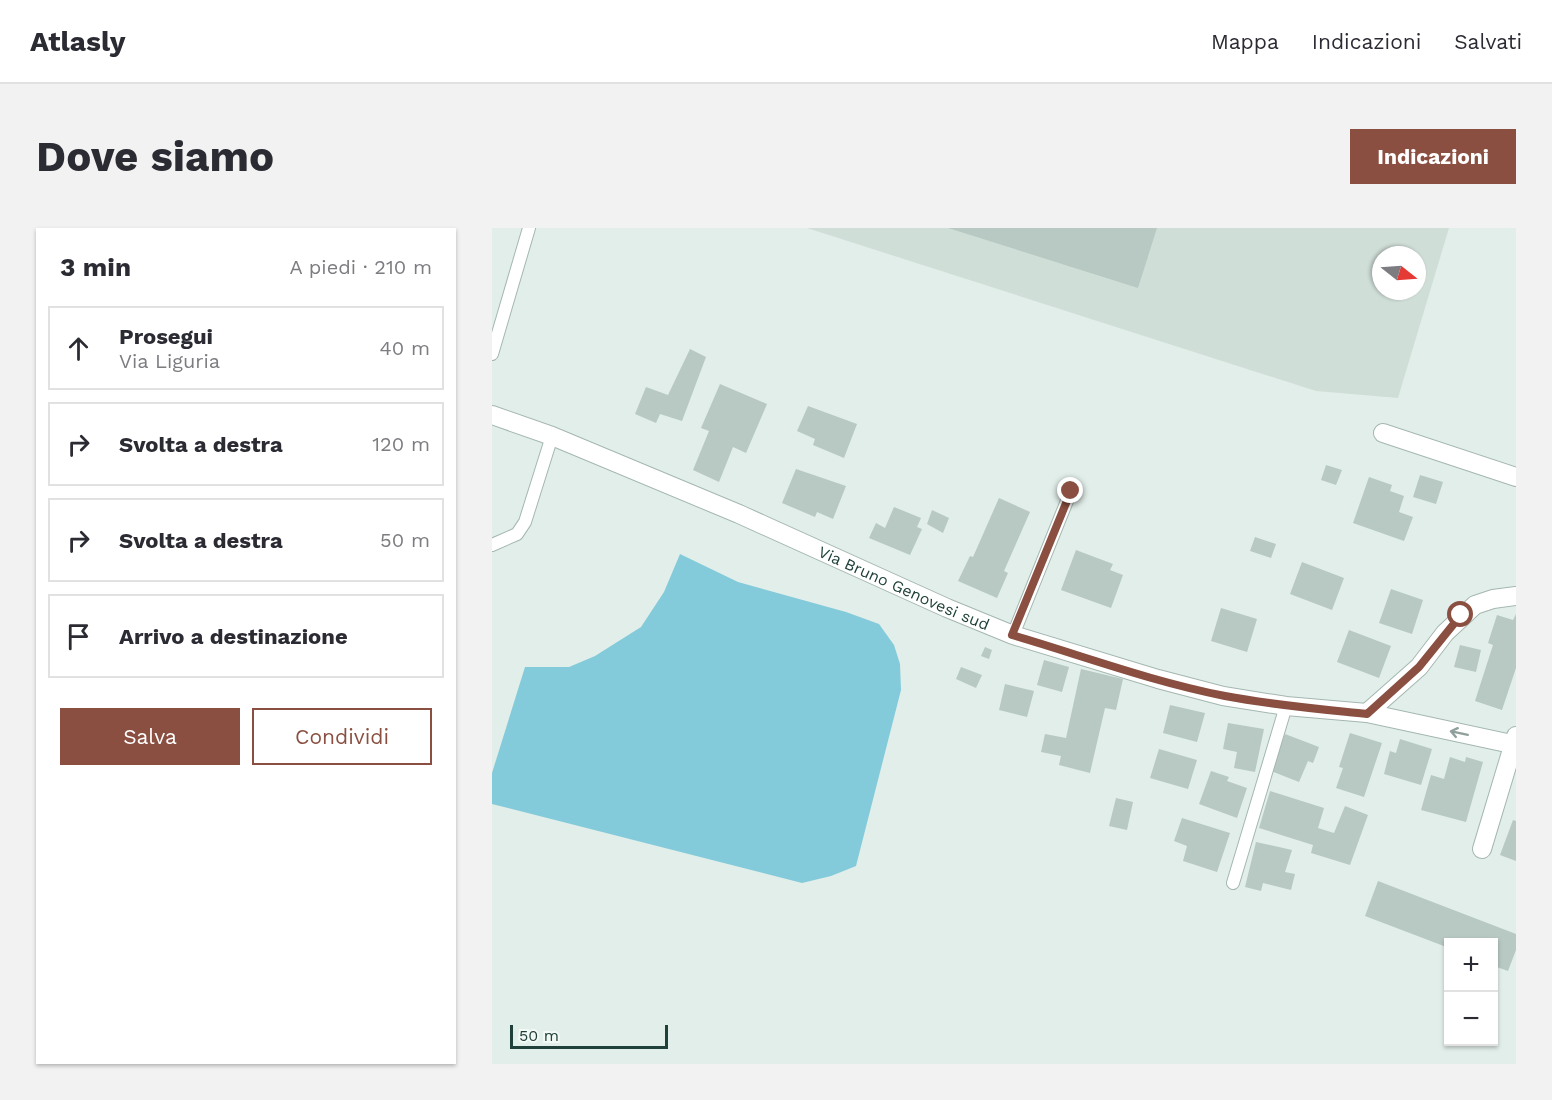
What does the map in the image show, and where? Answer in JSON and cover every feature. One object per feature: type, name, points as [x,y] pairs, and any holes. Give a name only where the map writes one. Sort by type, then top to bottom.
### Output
[{"type":"street","name":"Via Bruno Genovesi sud","points":[[492,415],[552,436],[739,514],[1012,635],[1223,696],[1286,706],[1367,714],[1515,742]]},
{"type":"street","points":[[1383,433],[1516,477]]},
{"type":"street","points":[[1367,714],[1419,667],[1445,633],[1475,604],[1516,596]]},
{"type":"street","points":[[1482,849],[1515,742]]},
{"type":"lane","points":[[492,354],[529,228]]},
{"type":"lane","points":[[492,545],[517,534],[525,522],[552,436]]},
{"type":"lane","points":[[1012,635],[1071,491]]},
{"type":"lane","points":[[1233,883],[1286,706]]},
{"type":"shaded area","points":[[807,228],[1449,228],[1398,398],[1316,391]]},
{"type":"water","points":[[680,554],[738,582],[846,612],[879,624],[894,645],[900,664],[901,690],[856,866],[831,876],[802,883],[492,804],[492,773],[525,667],[569,667],[595,656],[641,627],[664,592]]},
{"type":"building","points":[[948,228],[1157,228],[1138,288]]},
{"type":"building","points":[[690,349],[706,357],[682,421],[660,414],[656,423],[635,414],[646,387],[668,395]]},
{"type":"building","points":[[720,384],[767,404],[746,453],[733,447],[719,482],[693,470],[709,431],[701,428]]},
{"type":"building","points":[[808,406],[857,424],[844,458],[813,445],[815,439],[797,431]]},
{"type":"building","points":[[1326,465],[1342,470],[1336,485],[1321,480]]},
{"type":"building","points":[[796,469],[846,486],[833,519],[817,512],[815,517],[782,503]]},
{"type":"building","points":[[1420,475],[1443,482],[1436,504],[1413,497]]},
{"type":"building","points":[[1369,477],[1392,485],[1390,491],[1404,496],[1399,512],[1413,517],[1404,541],[1353,523]]},
{"type":"building","points":[[999,498],[1030,512],[1004,571],[1008,573],[997,598],[958,581],[970,556],[973,557]]},
{"type":"building","points":[[894,507],[921,518],[917,527],[922,529],[910,555],[869,538],[876,523],[885,528]]},
{"type":"building","points":[[932,510],[949,518],[943,533],[927,524]]},
{"type":"building","points":[[1255,537],[1276,544],[1271,558],[1250,551]]},
{"type":"building","points":[[1076,550],[1113,564],[1110,570],[1123,575],[1111,608],[1061,590]]},
{"type":"building","points":[[1302,562],[1344,578],[1332,610],[1290,594]]},
{"type":"building","points":[[1391,589],[1423,600],[1412,634],[1379,623]]},
{"type":"building","points":[[1221,608],[1257,619],[1247,652],[1211,641]]},
{"type":"building","points":[[1516,614],[1516,668],[1502,710],[1475,701],[1493,645],[1488,643],[1497,615],[1513,620]]},
{"type":"building","points":[[1349,630],[1391,646],[1379,678],[1337,662]]},
{"type":"building","points":[[1460,645],[1481,650],[1476,672],[1454,667]]},
{"type":"building","points":[[985,647],[992,650],[989,659],[981,656]]},
{"type":"building","points":[[1044,660],[1069,667],[1062,692],[1037,685]]},
{"type":"building","points":[[961,667],[982,675],[976,688],[956,679]]},
{"type":"building","points":[[1081,669],[1123,679],[1116,710],[1105,708],[1090,773],[1059,765],[1061,756],[1041,752],[1045,734],[1066,738]]},
{"type":"building","points":[[1005,684],[1034,691],[1027,717],[999,710]]},
{"type":"building","points":[[1170,705],[1205,713],[1197,742],[1163,733]]},
{"type":"building","points":[[1228,723],[1264,729],[1255,772],[1234,768],[1237,752],[1223,749]]},
{"type":"building","points":[[1350,733],[1382,743],[1364,797],[1336,788],[1343,768],[1339,767]]},
{"type":"building","points":[[1285,734],[1319,747],[1313,763],[1308,761],[1299,782],[1271,771]]},
{"type":"building","points":[[1400,739],[1432,749],[1421,785],[1384,774],[1390,751],[1396,753]]},
{"type":"building","points":[[1159,749],[1197,760],[1188,789],[1150,778]]},
{"type":"building","points":[[1450,757],[1465,762],[1466,757],[1483,762],[1466,822],[1421,810],[1431,775],[1444,779]]},
{"type":"building","points":[[1211,771],[1229,777],[1227,781],[1247,788],[1237,818],[1199,804]]},
{"type":"building","points":[[1270,791],[1324,808],[1318,828],[1334,833],[1345,806],[1368,815],[1350,865],[1311,853],[1313,845],[1259,828]]},
{"type":"building","points":[[1116,798],[1133,802],[1127,830],[1109,826]]},
{"type":"building","points":[[1182,818],[1230,833],[1217,872],[1183,861],[1187,846],[1174,841]]},
{"type":"building","points":[[1513,820],[1516,821],[1516,861],[1500,855]]},
{"type":"building","points":[[1256,842],[1292,850],[1285,872],[1295,874],[1291,890],[1263,883],[1261,891],[1245,887]]},
{"type":"building","points":[[1378,881],[1516,934],[1516,950],[1508,971],[1498,967],[1498,938],[1444,938],[1444,946],[1365,916]]},
{"type":"route","points":[[1071,491],[1012,635],[1223,696],[1286,706],[1367,714],[1419,667],[1461,615]]}]
